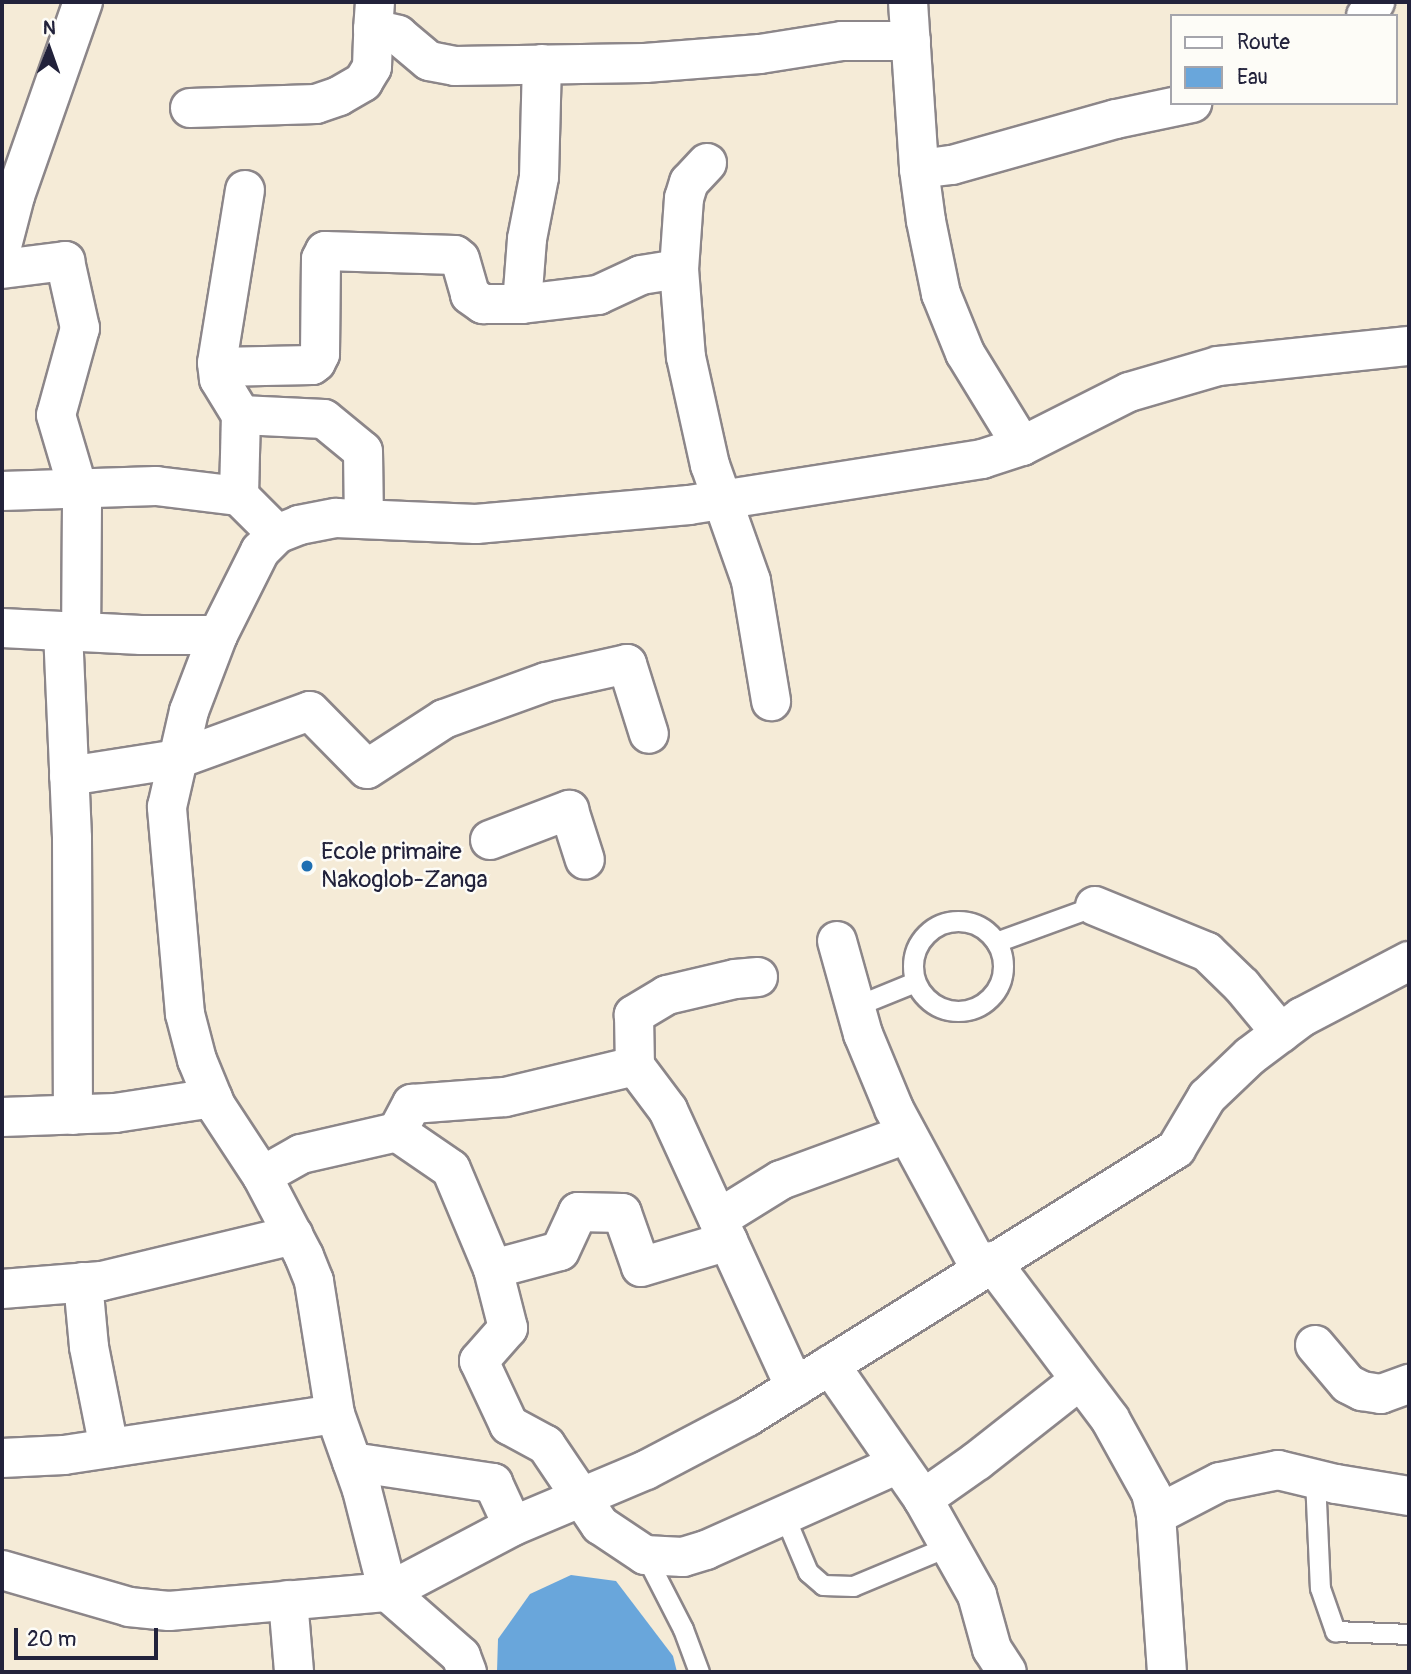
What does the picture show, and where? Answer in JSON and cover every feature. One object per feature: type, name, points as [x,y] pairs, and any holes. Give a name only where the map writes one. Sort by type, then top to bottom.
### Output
[{"type":"street","points":[[2,246],[8,196],[83,2]]},
{"type":"street","points":[[908,2],[919,169],[926,221],[941,294],[965,353],[1022,446]]},
{"type":"street","points":[[374,15],[429,61],[455,66],[645,63],[760,54],[842,41],[911,41]]},
{"type":"street","points":[[190,108],[316,104],[339,96],[363,82],[372,67],[374,15]]},
{"type":"street","points":[[522,304],[527,239],[539,177],[542,64]]},
{"type":"street","points":[[919,169],[951,165],[1116,119],[1182,105]]},
{"type":"street","points":[[707,163],[690,182],[684,198],[679,269],[686,357],[709,465],[751,581],[771,701]]},
{"type":"street","points":[[239,496],[241,415],[219,379],[218,367],[246,190]]},
{"type":"street","points":[[218,367],[312,365],[316,362],[320,354],[321,259],[325,251],[454,255],[460,259],[470,296],[483,304],[522,304],[598,295],[655,271],[679,269]]},
{"type":"street","points":[[2,269],[65,261],[80,328],[56,415],[82,503],[72,631],[69,776],[73,1115]]},
{"type":"street","points":[[467,1672],[461,1656],[388,1592],[352,1462],[335,1414],[314,1281],[294,1235],[262,1175],[213,1098],[197,1060],[185,1014],[167,807],[189,711],[218,635],[260,551],[277,534],[299,524],[336,518],[476,524],[724,502],[982,459],[1022,446],[1129,392],[1218,366],[1409,346]]},
{"type":"street","points":[[241,415],[324,418],[363,451],[364,519]]},
{"type":"street","points":[[2,491],[78,491],[156,485],[239,496],[277,534]]},
{"type":"street","points":[[2,628],[218,635]]},
{"type":"street","points":[[69,776],[178,759],[310,712],[367,769],[444,719],[546,682],[627,664],[649,734]]},
{"type":"street","points":[[490,840],[569,810],[585,860]]},
{"type":"street","points":[[1095,906],[1207,952],[1242,986],[1281,1033]]},
{"type":"street","points":[[837,941],[863,1034],[907,1133],[986,1265],[1110,1419],[1151,1493],[1156,1515],[1167,1672]]},
{"type":"street","points":[[2,1570],[128,1607],[169,1611],[388,1592],[513,1526],[657,1464],[747,1417],[986,1265],[1176,1149],[1207,1097],[1250,1056],[1302,1017],[1409,961]]},
{"type":"street","points":[[758,977],[735,979],[667,995],[634,1015],[635,1066],[668,1110],[795,1387]]},
{"type":"street","points":[[397,1132],[412,1104],[505,1097],[635,1066]]},
{"type":"street","points":[[2,1117],[115,1113],[213,1098]]},
{"type":"street","points":[[262,1175],[300,1154],[397,1132],[451,1169],[493,1269],[509,1328],[479,1360],[509,1425],[546,1445],[579,1498],[600,1525],[645,1555],[683,1557],[898,1464]]},
{"type":"street","points":[[493,1269],[560,1251],[578,1212],[622,1213],[641,1267],[723,1230],[781,1180],[907,1133]]},
{"type":"street","points":[[2,1289],[102,1281],[294,1235]]},
{"type":"street","points":[[83,1282],[89,1347],[109,1448]]},
{"type":"street","points":[[1315,1345],[1348,1384],[1362,1391],[1381,1394],[1409,1384]]},
{"type":"street","points":[[830,1365],[923,1499],[977,1595],[992,1649],[1007,1672]]},
{"type":"street","points":[[923,1499],[977,1461],[1080,1380]]},
{"type":"street","points":[[2,1458],[64,1455],[335,1414]]},
{"type":"street","points":[[352,1462],[493,1483],[513,1526]]},
{"type":"street","points":[[1156,1515],[1220,1482],[1278,1470],[1409,1496]]},
{"type":"street","points":[[288,1600],[294,1672]]},
{"type":"lane","points":[[996,942],[1095,906]]},
{"type":"lane","points":[[945,923],[974,924],[986,931],[996,942],[1002,956],[1003,971],[999,986],[978,1007],[963,1011],[948,1010],[922,995],[915,982],[914,953],[921,940],[945,923]]},
{"type":"lane","points":[[856,1006],[915,982]]},
{"type":"lane","points":[[1315,1479],[1320,1588],[1335,1630],[1409,1634]]},
{"type":"lane","points":[[784,1515],[808,1572],[823,1585],[853,1586],[948,1546]]},
{"type":"lane","points":[[645,1555],[683,1629],[699,1672]]},
{"type":"water","points":[[571,1575],[616,1581],[673,1656],[677,1672],[497,1672],[498,1639],[530,1594]]},
{"type":"place","name":"Ecole primaire Nakoglob-Zanga","points":[[307,866]]}]
